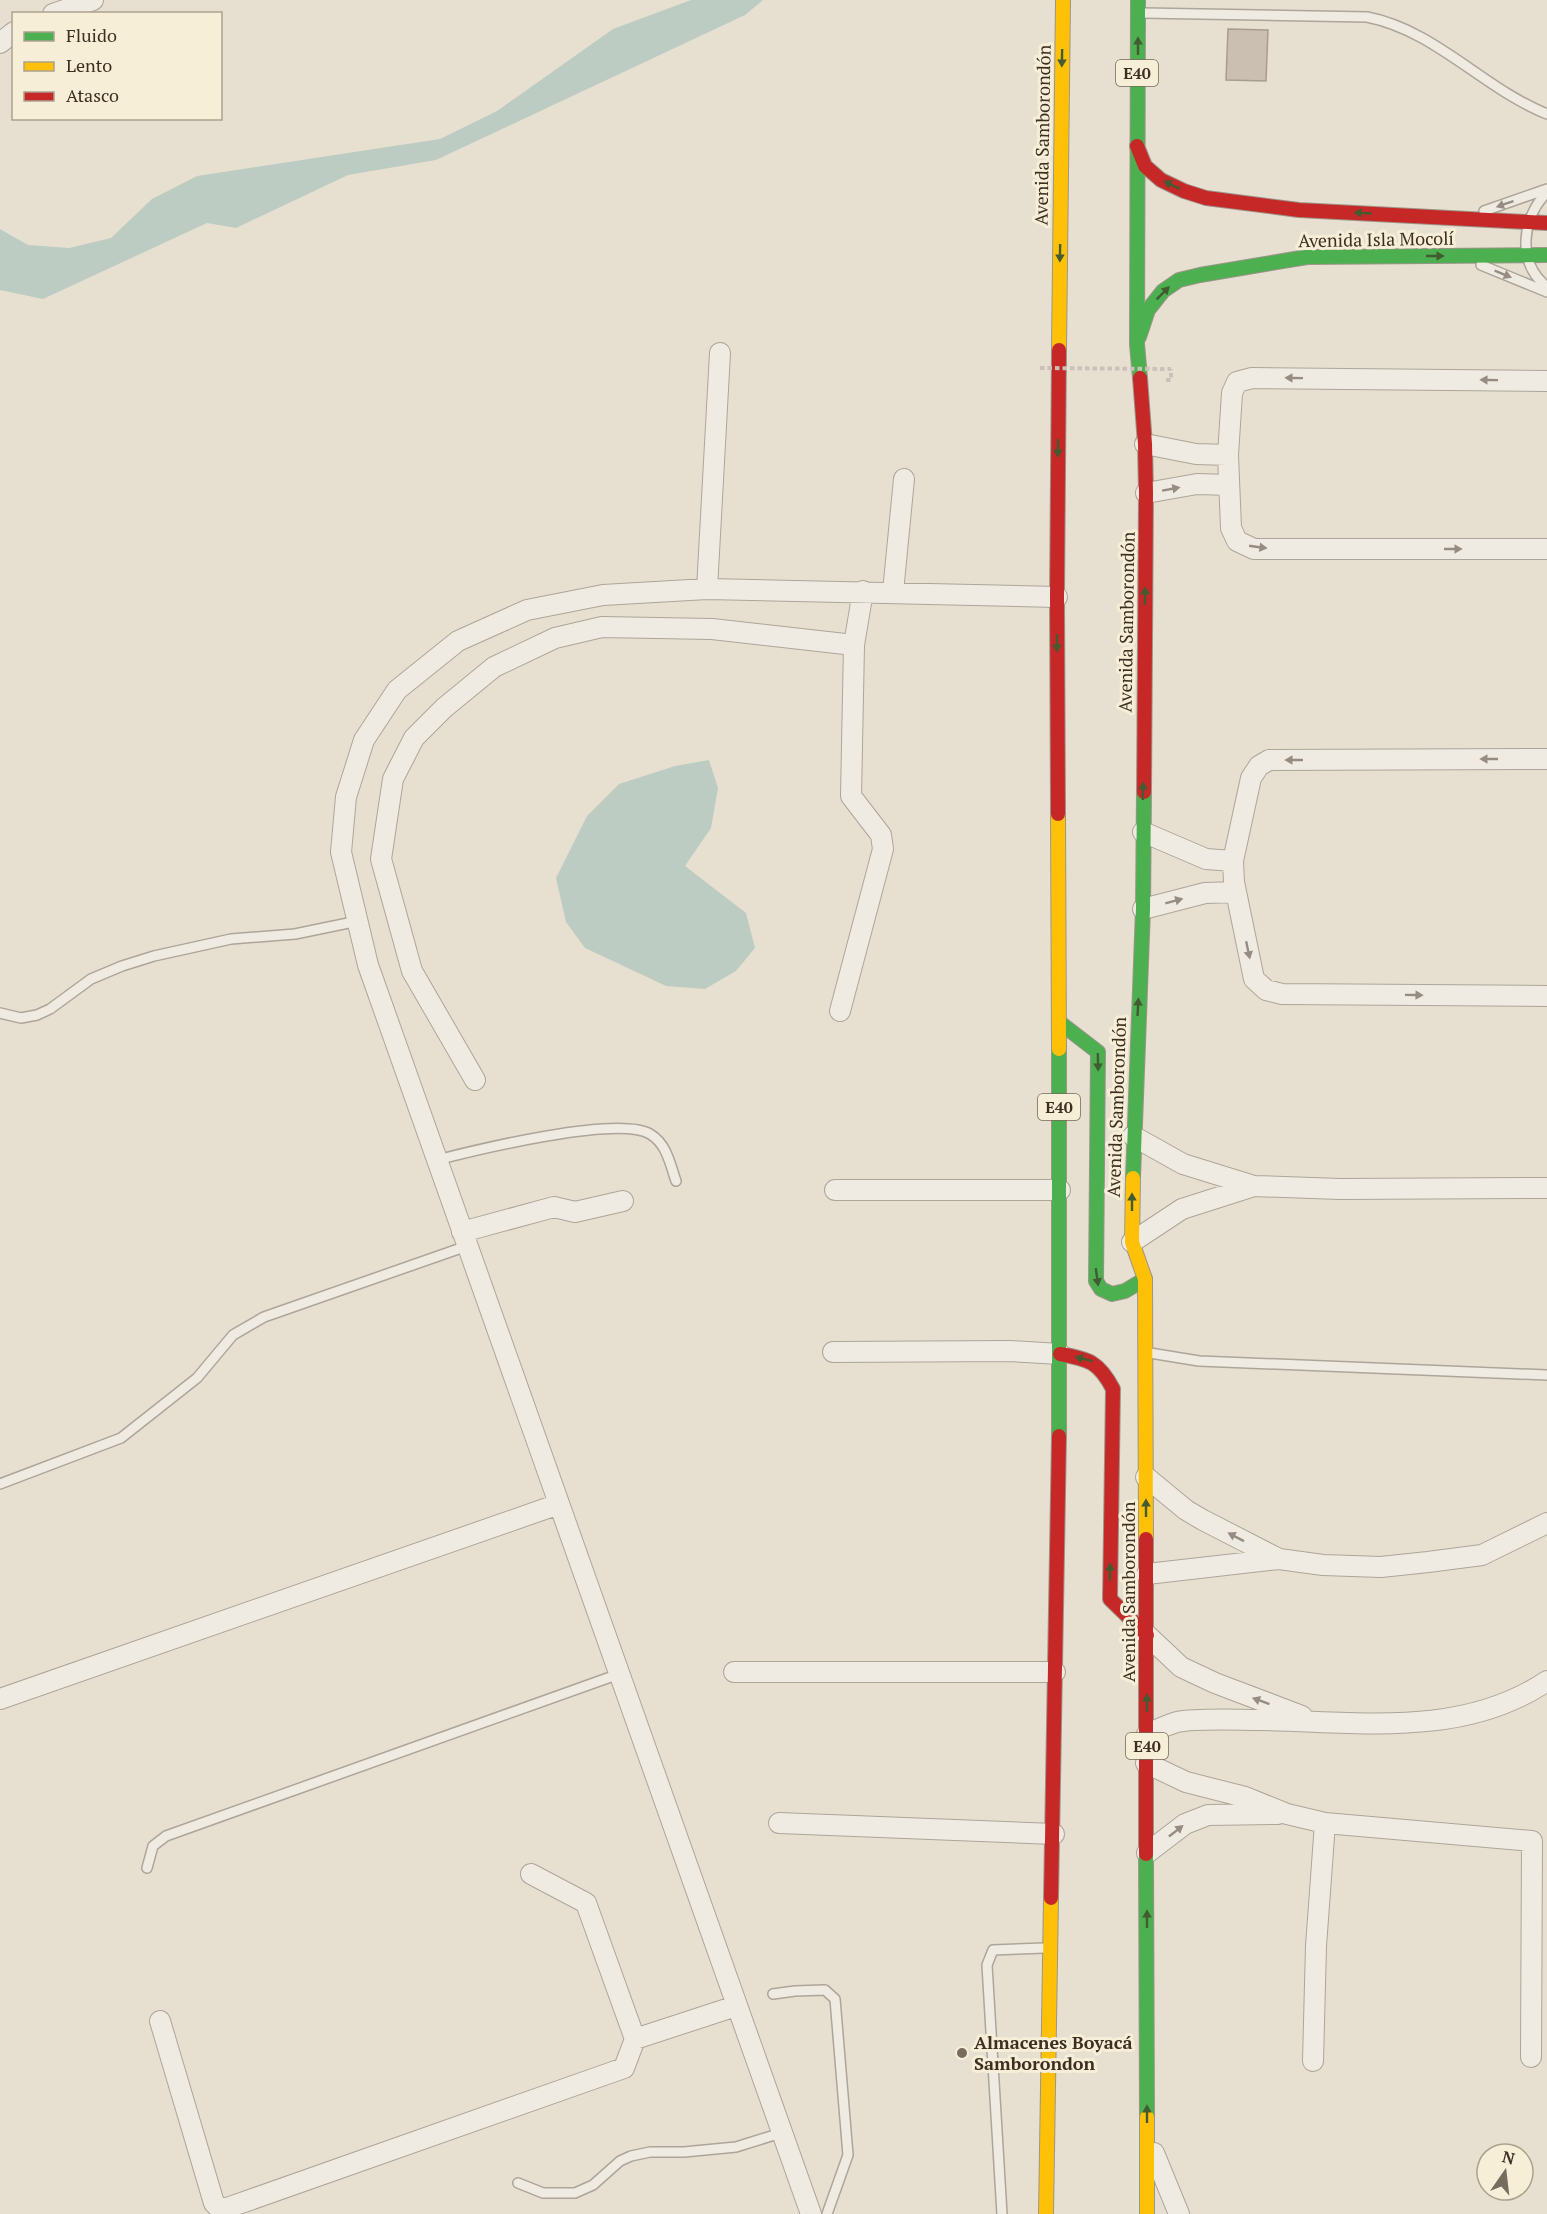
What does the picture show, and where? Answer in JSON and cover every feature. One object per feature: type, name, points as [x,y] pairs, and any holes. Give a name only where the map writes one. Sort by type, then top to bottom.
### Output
[{"type":"main road","name":"Avenida Samborondón","points":[[1046,2214],[1054,1834],[1060,1354],[1057,597],[1063,0]]},
{"type":"main road","name":"Avenida Samborondón","points":[[1138,6],[1137,344],[1145,444],[1146,494],[1143,909],[1132,1136],[1132,1242],[1145,1279],[1147,2214]]},
{"type":"main road","name":"Avenida Isla Mocolí","points":[[1137,146],[1145,166],[1161,180],[1206,198],[1299,210],[1547,223]]},
{"type":"main road","name":"Avenida Isla Mocolí","points":[[1137,344],[1148,310],[1163,291],[1179,280],[1200,275],[1308,257],[1547,255]]},
{"type":"main road","points":[[1059,1022],[1098,1052],[1096,1281],[1101,1291],[1110,1295],[1122,1292],[1145,1279]]},
{"type":"main road","points":[[1060,1354],[1092,1360],[1104,1371],[1113,1389],[1110,1599],[1147,1635]]},
{"type":"street","points":[[59,12],[93,0]]},
{"type":"street","points":[[0,43],[12,34]]},
{"type":"street","points":[[707,589],[720,353]]},
{"type":"street","points":[[1547,381],[1252,378],[1237,382],[1232,393],[1228,455],[1231,528],[1237,541],[1254,549],[1547,549]]},
{"type":"street","points":[[1145,444],[1196,454],[1228,455]]},
{"type":"street","points":[[893,592],[904,480]]},
{"type":"street","points":[[1146,494],[1198,484],[1229,485]]},
{"type":"street","points":[[811,2214],[368,965],[341,852],[346,798],[364,740],[398,690],[458,641],[527,610],[603,595],[707,589],[1057,597]]},
{"type":"street","points":[[840,1011],[883,849],[881,836],[851,796],[854,645],[863,591]]},
{"type":"street","points":[[475,1080],[412,971],[381,859],[393,779],[414,738],[444,708],[494,667],[555,638],[602,627],[712,629],[854,645]]},
{"type":"street","points":[[1547,759],[1269,760],[1259,766],[1251,778],[1233,861],[1236,892],[1254,979],[1266,990],[1282,994],[1547,996]]},
{"type":"street","points":[[1143,831],[1206,859],[1233,861]]},
{"type":"street","points":[[1143,909],[1205,893],[1236,892]]},
{"type":"street","points":[[1132,1136],[1183,1164],[1254,1186],[1340,1189],[1547,1188]]},
{"type":"street","points":[[1132,1242],[1182,1209],[1254,1186]]},
{"type":"street","points":[[835,1190],[1060,1190]]},
{"type":"street","points":[[465,1239],[554,1207],[575,1212],[623,1201]]},
{"type":"street","points":[[833,1352],[1010,1351],[1060,1354]]},
{"type":"street","points":[[1146,1477],[1186,1510],[1279,1559]]},
{"type":"street","points":[[0,1699],[559,1504]]},
{"type":"street","points":[[1147,1574],[1279,1559],[1323,1565],[1381,1567],[1482,1555],[1547,1523]]},
{"type":"street","points":[[1147,1635],[1181,1667],[1215,1683],[1316,1721]]},
{"type":"street","points":[[734,1672],[1055,1672]]},
{"type":"street","points":[[1147,1734],[1176,1722],[1316,1721],[1368,1725],[1442,1721],[1495,1708],[1547,1681]]},
{"type":"street","points":[[1146,1763],[1186,1782],[1245,1797],[1287,1814],[1325,1823],[1539,1839],[1531,2057]]},
{"type":"street","points":[[1147,1853],[1185,1824],[1208,1815],[1287,1814]]},
{"type":"street","points":[[779,1823],[1054,1834]]},
{"type":"street","points":[[1313,2061],[1316,1946],[1325,1823]]},
{"type":"street","points":[[160,2021],[214,2203],[219,2208],[227,2208],[624,2068],[635,2039],[586,1903],[531,1874]]},
{"type":"street","points":[[635,2039],[736,2006]]},
{"type":"street","points":[[1147,2136],[1179,2214]]},
{"type":"lane","points":[[1138,6],[1367,17],[1387,21],[1449,53],[1530,107],[1547,114]]},
{"type":"lane","points":[[1464,218],[1547,191]]},
{"type":"lane","points":[[1547,191],[1536,203],[1527,223],[1525,241],[1529,263],[1541,283],[1547,287]]},
{"type":"lane","points":[[1460,256],[1547,292]]},
{"type":"lane","points":[[0,1013],[21,1018],[37,1015],[50,1009],[91,979],[154,956],[231,939],[295,934],[358,921]]},
{"type":"lane","points":[[437,1160],[512,1142],[621,1128],[648,1133],[658,1141],[666,1150],[676,1181]]},
{"type":"lane","points":[[0,1484],[121,1438],[197,1378],[233,1335],[264,1317],[465,1239]]},
{"type":"lane","points":[[1145,1352],[1199,1361],[1547,1375]]},
{"type":"lane","points":[[147,1868],[153,1846],[166,1836],[619,1674]]},
{"type":"lane","points":[[1002,2214],[987,1965],[993,1950],[1051,1948]]},
{"type":"lane","points":[[773,1995],[795,1991],[825,1990],[835,1999],[848,2155],[827,2214]]},
{"type":"lane","points":[[518,2183],[543,2193],[575,2193],[593,2185],[620,2161],[640,2154],[736,2147],[781,2133]]},
{"type":"path","points":[[1040,368],[1171,369]]},
{"type":"shaded area","points":[[691,0],[763,0],[745,15],[436,160],[348,175],[236,228],[207,223],[43,299],[0,290],[0,229],[28,245],[69,248],[111,238],[152,199],[197,176],[440,139],[497,111],[613,29]]},
{"type":"shaded area","points":[[709,760],[718,788],[711,828],[685,866],[746,913],[755,948],[736,971],[705,989],[666,986],[585,948],[566,922],[556,878],[587,816],[619,784],[675,766]]},
{"type":"building","points":[[1228,29],[1268,30],[1266,81],[1226,80]]},
{"type":"traffic: fast","points":[[1138,0],[1137,344],[1140,378]]},
{"type":"traffic: fast","points":[[1139,337],[1148,310],[1163,291],[1179,280],[1200,275],[1307,257],[1547,255]]},
{"type":"traffic: fast","points":[[1133,1178],[1143,909],[1144,792]]},
{"type":"traffic: fast","points":[[1059,1022],[1098,1052],[1096,1281],[1101,1289],[1112,1294],[1125,1291],[1145,1279]]},
{"type":"traffic: fast","points":[[1059,1049],[1059,1436]]},
{"type":"traffic: fast","points":[[1146,1854],[1147,2117]]},
{"type":"traffic: slow","points":[[1059,350],[1063,0]]},
{"type":"traffic: slow","points":[[1058,814],[1059,1049]]},
{"type":"traffic: slow","points":[[1133,1178],[1132,1242],[1145,1279],[1146,1539]]},
{"type":"traffic: slow","points":[[1046,2214],[1051,1898]]},
{"type":"traffic: slow","points":[[1147,2117],[1147,2214]]},
{"type":"traffic: jam","points":[[1137,146],[1145,166],[1161,180],[1206,198],[1299,210],[1547,223]]},
{"type":"traffic: jam","points":[[1058,814],[1059,350]]},
{"type":"traffic: jam","points":[[1140,378],[1146,493],[1144,792]]},
{"type":"traffic: jam","points":[[1060,1354],[1092,1363],[1103,1373],[1113,1389],[1110,1599],[1147,1635]]},
{"type":"traffic: jam","points":[[1051,1898],[1059,1436]]},
{"type":"traffic: jam","points":[[1146,1539],[1146,1854]]},
{"type":"place","name":"Almacenes Boyacá Samborondon","points":[[962,2053]]}]
